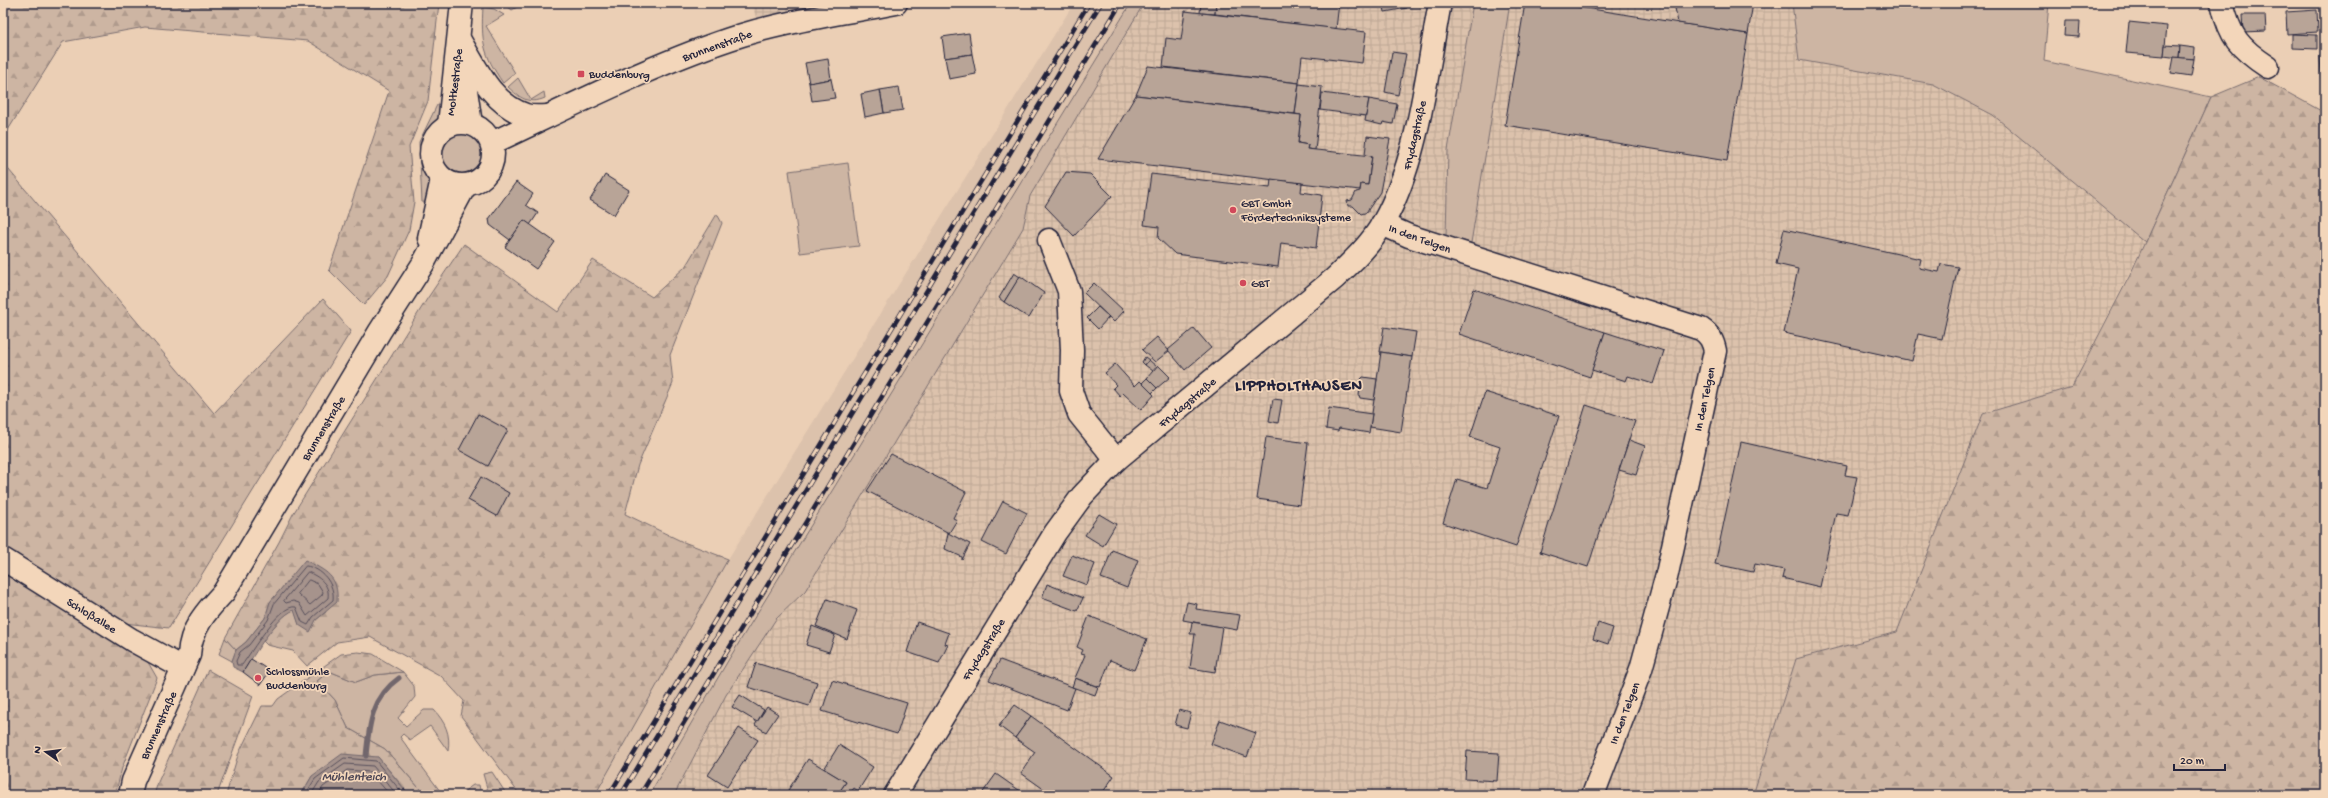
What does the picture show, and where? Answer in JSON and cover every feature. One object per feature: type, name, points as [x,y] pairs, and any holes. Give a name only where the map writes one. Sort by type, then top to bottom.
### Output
[{"type":"street","name":"Moltkestraße","points":[[449,125],[462,3]]},
{"type":"street","name":"Brunnenstraße","points":[[492,143],[640,75],[742,35],[775,26],[896,3]]},
{"type":"street","name":"Frydagstraße","points":[[895,795],[1055,533],[1082,496],[1116,460],[1336,278],[1365,248],[1382,224],[1398,194],[1410,159],[1440,3]]},
{"type":"street","points":[[2222,3],[2228,26],[2245,52],[2268,67]]},
{"type":"street","name":"Moltkestraße","points":[[459,39],[471,124]]},
{"type":"street","name":"Brunnenstraße","points":[[459,39],[489,88],[501,102],[511,109],[527,115],[548,116]]},
{"type":"street","points":[[464,122],[471,124],[480,128],[492,143],[494,155],[492,166],[486,176],[476,183],[465,186],[453,184],[442,179],[435,170],[431,160],[431,149],[440,131],[449,125],[464,122]]},
{"type":"street","name":"Brunnenstraße","points":[[423,264],[442,179]]},
{"type":"street","name":"Brunnenstraße","points":[[130,795],[133,781],[186,662],[206,637],[219,610],[224,592],[380,331],[423,264],[465,186]]},
{"type":"street","name":"In den Telgen","points":[[1382,224],[1409,236],[1701,329],[1708,334],[1713,342],[1715,351],[1666,574],[1641,669],[1593,795]]},
{"type":"street","points":[[1049,240],[1069,292],[1072,350],[1071,391],[1079,414],[1116,460]]},
{"type":"street","name":"Schloßallee","points":[[3,559],[132,640],[186,662]]},
{"type":"shaded area","points":[[752,3],[831,3],[756,18]]},
{"type":"shaded area","points":[[1074,3],[1131,3],[729,659],[649,795],[595,795],[728,559]]},
{"type":"shaded area","points":[[1144,3],[1473,3],[1448,150],[1446,236],[1471,243],[1510,3],[1792,3],[1799,60],[1933,84],[1993,115],[2145,242],[2072,387],[1983,414],[1897,632],[1796,659],[1753,795],[674,795],[726,695],[776,619],[805,591],[1023,228],[1030,196]]},
{"type":"green space","points":[[3,3],[238,3],[289,6],[310,3],[439,3],[428,101],[409,147],[414,202],[409,230],[388,276],[364,305],[329,270],[389,91],[308,41],[145,27],[63,42],[3,138]]},
{"type":"green space","points":[[503,3],[524,3],[512,10]]},
{"type":"green space","points":[[1131,3],[1144,3],[1030,196],[1023,228],[805,591],[776,619],[726,695],[674,795],[649,795],[729,659]]},
{"type":"green space","points":[[1473,3],[1510,3],[1471,243],[1446,236],[1448,150]]},
{"type":"green space","points":[[1792,3],[2049,3],[2044,61],[2211,97],[2145,242],[1993,115],[1933,84],[1799,60]]},
{"type":"green space","points":[[2238,3],[2325,3],[2325,7],[2239,8]]},
{"type":"green space","points":[[483,7],[494,9],[504,15],[486,26],[515,73],[503,83],[487,55],[482,29]]},
{"type":"green space","points":[[2259,77],[2325,113],[2325,795],[1753,795],[1796,659],[1897,632],[1983,414],[2072,387],[2130,275],[2211,97]]},
{"type":"green space","points":[[518,78],[531,100],[544,92],[545,98],[534,101],[521,97],[508,87]]},
{"type":"green space","points":[[445,101],[441,118],[429,131],[422,147],[422,165],[433,188],[432,203],[422,202],[419,142],[437,105]]},
{"type":"green space","points":[[462,132],[475,136],[481,142],[485,155],[481,168],[475,174],[462,178],[449,174],[443,168],[439,155],[443,142],[449,136]]},
{"type":"green space","points":[[3,163],[214,413],[323,299],[351,331],[169,628],[124,623],[3,550]]},
{"type":"green space","points":[[848,163],[859,246],[800,253],[789,171]]},
{"type":"green space","points":[[717,214],[722,223],[670,355],[673,383],[638,465],[625,514],[681,541],[728,559],[595,795],[520,795],[461,716],[464,701],[441,676],[370,637],[337,642],[307,666],[293,651],[267,645],[262,640],[285,615],[294,609],[299,624],[316,620],[326,612],[306,560],[270,602],[265,618],[246,642],[236,650],[225,638],[293,514],[427,299],[464,244],[558,312],[593,260],[652,297],[685,267]]},
{"type":"green space","points":[[3,569],[145,657],[157,678],[122,768],[115,795],[3,795]]},
{"type":"green space","points":[[225,638],[236,650],[232,661],[219,654]]},
{"type":"green space","points":[[358,652],[373,654],[403,672],[375,675],[356,682],[329,671],[317,681],[335,700],[348,728],[385,749],[425,795],[410,795],[378,757],[312,776],[301,795],[226,795],[238,755],[262,706],[273,706],[278,699],[341,654]]},
{"type":"green space","points":[[208,670],[253,696],[217,795],[154,795],[158,782]]},
{"type":"green space","points":[[329,671],[356,682],[375,675],[403,672],[414,686],[415,697],[398,718],[406,726],[424,710],[434,710],[444,724],[448,734],[448,751],[430,726],[410,740],[403,734],[400,737],[443,795],[425,795],[385,749],[348,728],[335,700],[317,681]]},
{"type":"green space","points":[[492,772],[507,795],[489,795],[483,774]]},
{"type":"green space","points":[[473,785],[479,785],[481,795],[459,795]]},
{"type":"water","points":[[305,560],[330,575],[336,586],[337,602],[316,620],[310,632],[299,625],[294,610],[287,614],[266,637],[243,672],[233,667],[232,661],[236,650],[246,642],[265,618],[270,602]]},
{"type":"water","name":"Mühlenteich","points":[[342,754],[378,757],[409,795],[301,795],[312,776]]},
{"type":"building","points":[[1201,3],[1216,3],[1215,14],[1200,13]]},
{"type":"building","points":[[1216,3],[1339,3],[1336,29],[1215,14]]},
{"type":"building","points":[[1383,3],[1405,3],[1407,8],[1385,12]]},
{"type":"building","points":[[1525,3],[1554,3],[1748,34],[1727,161],[1505,125]]},
{"type":"building","points":[[1674,3],[1753,3],[1748,34],[1678,23]]},
{"type":"building","points":[[2317,10],[2318,32],[2287,34],[2286,12]]},
{"type":"building","points":[[1185,11],[1366,32],[1362,63],[1302,56],[1299,83],[1163,67],[1166,38],[1181,40]]},
{"type":"building","points":[[2242,15],[2265,15],[2266,31],[2243,32]]},
{"type":"building","points":[[2065,21],[2080,21],[2079,37],[2064,36]]},
{"type":"building","points":[[2129,22],[2167,26],[2164,56],[2126,53]]},
{"type":"building","points":[[969,33],[972,54],[945,58],[942,37]]},
{"type":"building","points":[[2292,34],[2317,35],[2317,49],[2292,48]]},
{"type":"building","points":[[2165,45],[2180,46],[2179,58],[2164,56]]},
{"type":"building","points":[[2180,46],[2195,48],[2194,59],[2179,58]]},
{"type":"building","points":[[1392,52],[1406,54],[1398,95],[1385,92]]},
{"type":"building","points":[[972,54],[976,74],[949,79],[945,58]]},
{"type":"building","points":[[2320,56],[2325,56],[2325,90],[2322,90]]},
{"type":"building","points":[[2174,57],[2194,59],[2191,76],[2171,73]]},
{"type":"building","points":[[828,59],[831,79],[809,83],[805,63]]},
{"type":"building","points":[[1148,66],[1299,83],[1295,114],[1136,95]]},
{"type":"building","points":[[831,79],[835,98],[812,101],[809,83]]},
{"type":"building","points":[[1299,84],[1322,87],[1315,150],[1307,149],[1308,145],[1298,143],[1301,115],[1295,114]]},
{"type":"building","points":[[899,87],[903,110],[884,113],[880,90]]},
{"type":"building","points":[[880,90],[884,113],[865,117],[861,94]]},
{"type":"building","points":[[1322,93],[1369,99],[1366,116],[1320,110]]},
{"type":"building","points":[[1136,95],[1301,115],[1298,143],[1308,145],[1307,149],[1372,156],[1368,185],[1361,184],[1360,190],[1098,159]]},
{"type":"building","points":[[1369,99],[1397,104],[1393,124],[1383,122],[1382,125],[1365,121]]},
{"type":"building","points":[[1367,136],[1390,139],[1380,192],[1368,212],[1361,214],[1353,206],[1348,206],[1347,201],[1352,200],[1356,192],[1360,191],[1361,184],[1368,185],[1372,156],[1365,155]]},
{"type":"building","points":[[1066,172],[1090,174],[1112,196],[1074,236],[1045,206]]},
{"type":"building","name":"GBT GmbH Fördertechniksysteme","points":[[1151,174],[1270,188],[1271,179],[1302,183],[1301,192],[1322,195],[1316,248],[1281,243],[1278,267],[1175,254],[1158,238],[1159,227],[1144,225]]},
{"type":"building","points":[[605,175],[629,190],[614,215],[590,200]]},
{"type":"building","points":[[516,182],[533,194],[526,205],[538,213],[530,225],[524,220],[510,240],[490,225],[489,219]]},
{"type":"building","points":[[524,220],[555,242],[536,269],[505,247]]},
{"type":"building","points":[[1784,229],[1921,259],[1919,268],[1939,272],[1941,264],[1958,267],[1942,339],[1918,334],[1912,361],[1784,333],[1798,269],[1776,264]]},
{"type":"building","points":[[1014,273],[1020,277],[1004,302],[999,298]]},
{"type":"building","points":[[1020,276],[1044,293],[1029,318],[1004,302]]},
{"type":"building","points":[[1094,283],[1124,311],[1114,322],[1084,293]]},
{"type":"building","points":[[1474,289],[1605,332],[1590,377],[1459,334]]},
{"type":"building","points":[[1098,307],[1109,317],[1098,329],[1087,318]]},
{"type":"building","points":[[1384,327],[1416,332],[1412,357],[1380,352]]},
{"type":"building","points":[[1194,328],[1211,348],[1185,370],[1168,350]]},
{"type":"building","points":[[1605,332],[1664,351],[1653,384],[1628,376],[1626,381],[1592,370]]},
{"type":"building","points":[[1157,337],[1169,351],[1155,362],[1142,350]]},
{"type":"building","points":[[1381,352],[1412,357],[1401,432],[1370,427]]},
{"type":"building","points":[[1145,357],[1149,360],[1145,365],[1142,362]]},
{"type":"building","points":[[1149,360],[1157,367],[1153,371],[1145,365]]},
{"type":"building","points":[[1115,364],[1135,386],[1140,381],[1154,395],[1141,410],[1123,393],[1120,396],[1113,388],[1116,385],[1105,373]]},
{"type":"building","points":[[1158,365],[1170,377],[1157,388],[1147,378]]},
{"type":"building","points":[[1363,377],[1377,379],[1374,400],[1360,398],[1361,379]]},
{"type":"building","points":[[1147,378],[1157,388],[1152,393],[1142,383]]},
{"type":"building","points":[[1485,392],[1559,416],[1516,547],[1443,523],[1457,479],[1487,488],[1500,447],[1470,437]]},
{"type":"building","points":[[1273,399],[1282,400],[1278,423],[1269,421]]},
{"type":"building","points":[[1586,405],[1635,421],[1588,567],[1540,552]]},
{"type":"building","points":[[1329,408],[1372,414],[1369,433],[1339,428],[1338,431],[1326,429]]},
{"type":"building","points":[[478,414],[508,430],[488,466],[459,450]]},
{"type":"building","points":[[1266,437],[1308,443],[1300,505],[1257,499]]},
{"type":"building","points":[[1629,440],[1645,446],[1636,475],[1619,470]]},
{"type":"building","points":[[1741,442],[1847,466],[1845,475],[1857,477],[1848,515],[1836,513],[1820,587],[1782,578],[1784,570],[1755,564],[1753,572],[1715,564]]},
{"type":"building","points":[[891,454],[966,492],[953,518],[957,520],[949,533],[867,491]]},
{"type":"building","points":[[481,477],[509,493],[497,516],[468,500]]},
{"type":"building","points":[[1003,501],[1027,513],[1006,554],[982,542]]},
{"type":"building","points":[[1099,514],[1116,524],[1103,546],[1085,535]]},
{"type":"building","points":[[948,533],[970,544],[962,560],[962,557],[945,549]]},
{"type":"building","points":[[1112,550],[1138,560],[1127,588],[1101,578]]},
{"type":"building","points":[[1072,555],[1095,564],[1087,585],[1063,576]]},
{"type":"building","points":[[1047,584],[1083,598],[1077,611],[1042,598]]},
{"type":"building","points":[[827,599],[857,610],[847,639],[816,626]]},
{"type":"building","points":[[1187,602],[1197,604],[1196,609],[1240,615],[1237,630],[1183,620]]},
{"type":"building","points":[[1089,616],[1147,639],[1134,670],[1110,660],[1100,687],[1075,678],[1085,655],[1081,654],[1083,650],[1077,647]]},
{"type":"building","points":[[917,622],[949,633],[945,644],[948,645],[939,663],[907,652]]},
{"type":"building","points":[[1192,622],[1222,627],[1215,672],[1190,668],[1195,634],[1190,634]]},
{"type":"building","points":[[1598,623],[1613,628],[1608,644],[1593,639]]},
{"type":"building","points":[[812,626],[835,635],[829,652],[806,645]]},
{"type":"building","name":"Schlossmühle Buddenburg","points":[[251,659],[270,671],[260,685],[243,672]]},
{"type":"building","points":[[1000,660],[1075,688],[1067,710],[989,680]]},
{"type":"building","points":[[756,663],[817,682],[809,706],[748,687]]},
{"type":"building","points":[[1075,678],[1098,687],[1095,695],[1072,687]]},
{"type":"building","points":[[832,680],[907,703],[897,734],[822,711]]},
{"type":"building","points":[[740,695],[764,710],[757,722],[732,707]]},
{"type":"building","points":[[1015,705],[1031,716],[1015,738],[999,726]]},
{"type":"building","points":[[767,707],[778,714],[766,732],[755,725]]},
{"type":"building","points":[[1179,710],[1191,713],[1187,728],[1175,725]]},
{"type":"building","points":[[1031,716],[1114,776],[1101,795],[1052,795],[1021,773],[1035,752],[1015,738]]},
{"type":"building","points":[[1220,720],[1256,733],[1247,757],[1211,744]]},
{"type":"building","points":[[739,728],[758,740],[727,787],[708,775]]},
{"type":"building","points":[[839,745],[873,767],[858,791],[854,788],[849,795],[839,792],[846,782],[824,769]]},
{"type":"building","points":[[1467,751],[1499,753],[1497,781],[1465,779]]},
{"type":"building","points":[[808,759],[846,782],[837,795],[785,795]]},
{"type":"building","points":[[996,774],[1026,795],[981,795]]},
{"type":"waterway","points":[[366,756],[371,722],[377,703],[390,685],[399,678]]},
{"type":"railway","points":[[609,795],[1089,3]]},
{"type":"railway","points":[[621,795],[1101,3]]},
{"type":"railway","points":[[640,795],[1121,3]]},
{"type":"place","name":"Buddenburg","points":[[581,74]]},
{"type":"place","name":"GBT GmbH Fördertechniksysteme","points":[[1233,210]]},
{"type":"place","name":"GBT","points":[[1243,283]]},
{"type":"place","name":"Schlossmühle Buddenburg","points":[[258,678]]},
{"type":"district","name":"LIPPHOLTHAUSEN","points":[[1299,384]]}]
